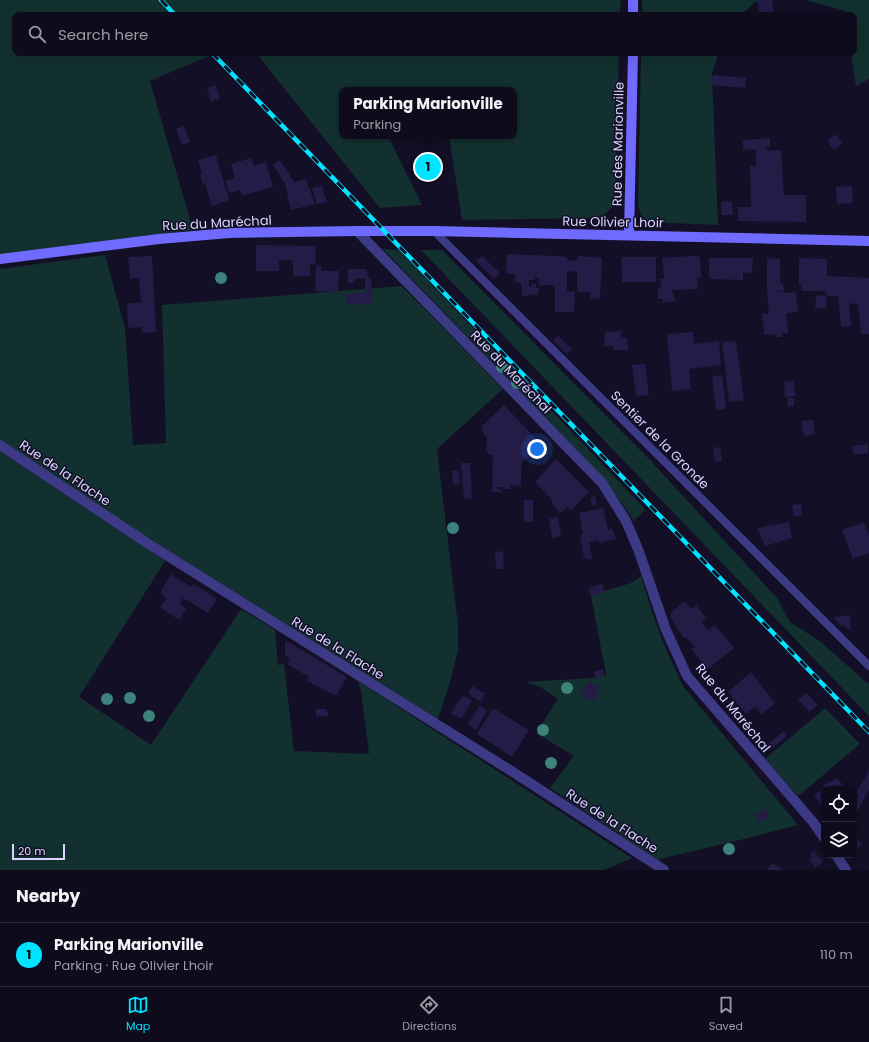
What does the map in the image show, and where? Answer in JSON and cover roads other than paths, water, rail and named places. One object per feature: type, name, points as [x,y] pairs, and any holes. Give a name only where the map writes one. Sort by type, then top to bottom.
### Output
[{"type":"street","points":[[633,0],[633,12]]},
{"type":"street","name":"Rue des Marionville","points":[[629,235],[633,56]]},
{"type":"street","name":"Rue Olivier Lhoir","points":[[357,231],[434,231],[869,241]]},
{"type":"street","name":"Rue du Maréchal","points":[[0,259],[159,239],[214,235],[357,231],[602,483],[626,521],[638,549],[666,630],[687,676],[821,834]]},
{"type":"street","name":"Rue de la Flache","points":[[0,446],[147,543],[506,768],[664,870]]},
{"type":"street","points":[[838,858],[846,870]]},
{"type":"lane","name":"Sentier de la Gronde","points":[[434,231],[869,666]]},
{"type":"railway","points":[[161,0],[172,12]]},
{"type":"railway","points":[[215,56],[869,732]]},
{"type":"place","name":"Parking Marionville","points":[[428,167]]}]
